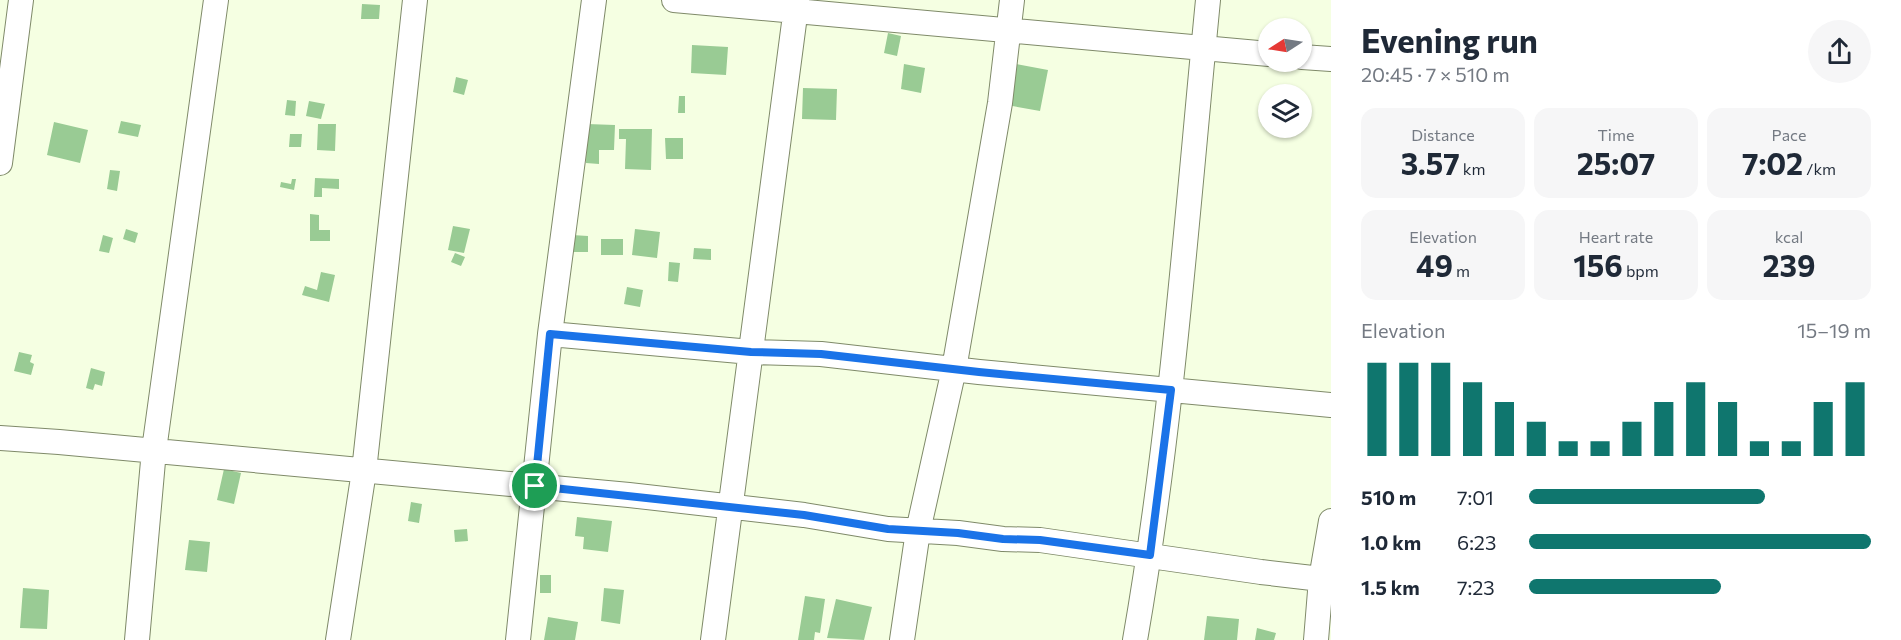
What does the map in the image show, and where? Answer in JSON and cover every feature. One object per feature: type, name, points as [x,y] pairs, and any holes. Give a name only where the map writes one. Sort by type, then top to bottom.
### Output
[{"type":"street","points":[[0,163],[21,0]]},
{"type":"street","points":[[137,640],[154,450],[216,0]]},
{"type":"street","points":[[338,640],[364,471],[415,0]]},
{"type":"street","points":[[518,640],[550,334],[594,0]]},
{"type":"street","points":[[674,0],[796,6],[1008,31],[1258,53]]},
{"type":"street","points":[[902,640],[918,531],[954,369],[1000,103],[1012,0]]},
{"type":"street","points":[[1135,640],[1150,555],[1171,390],[1208,0]]},
{"type":"street","points":[[713,640],[796,6]]},
{"type":"street","points":[[1312,58],[1331,59]]},
{"type":"street","points":[[550,334],[751,352],[821,354],[1331,405]]},
{"type":"street","points":[[0,438],[154,450],[535,486],[804,515],[888,529],[1040,540],[1321,579]]},
{"type":"street","points":[[1316,640],[1321,579],[1331,521]]},
{"type":"building","points":[[362,4],[380,5],[379,19],[361,19]]},
{"type":"building","points":[[888,33],[901,36],[897,56],[884,53]]},
{"type":"building","points":[[692,45],[728,47],[726,75],[691,73]]},
{"type":"building","points":[[904,64],[925,68],[921,93],[901,89]]},
{"type":"building","points":[[1016,64],[1048,70],[1040,111],[1007,105]]},
{"type":"building","points":[[456,77],[468,80],[464,95],[453,92]]},
{"type":"building","points":[[803,88],[837,89],[836,120],[802,119]]},
{"type":"building","points":[[679,96],[685,96],[685,113],[678,113]]},
{"type":"building","points":[[287,100],[296,101],[295,116],[285,115]]},
{"type":"building","points":[[309,101],[325,104],[321,119],[306,116]]},
{"type":"building","points":[[121,121],[141,125],[138,137],[118,133]]},
{"type":"building","points":[[54,122],[88,130],[80,163],[47,155]]},
{"type":"building","points":[[318,124],[336,124],[335,151],[317,150]]},
{"type":"building","points":[[587,124],[615,125],[614,150],[599,150],[599,164],[586,163]]},
{"type":"building","points":[[619,129],[652,129],[651,170],[625,169],[626,139],[619,139]]},
{"type":"building","points":[[290,134],[302,134],[301,147],[289,147]]},
{"type":"building","points":[[665,138],[683,138],[683,159],[666,159]]},
{"type":"building","points":[[110,170],[120,171],[117,191],[107,189]]},
{"type":"building","points":[[315,178],[339,179],[339,189],[322,188],[322,197],[314,197]]},
{"type":"building","points":[[292,179],[296,179],[294,190],[280,187],[281,182],[291,184]]},
{"type":"building","points":[[310,214],[319,215],[319,230],[330,230],[330,241],[310,241]]},
{"type":"building","points":[[453,226],[470,229],[464,253],[448,250]]},
{"type":"building","points":[[126,229],[138,233],[135,243],[123,239]]},
{"type":"building","points":[[635,229],[660,232],[657,258],[632,255]]},
{"type":"building","points":[[103,235],[113,238],[109,253],[99,251]]},
{"type":"building","points":[[572,235],[588,236],[588,252],[572,252]]},
{"type":"building","points":[[601,239],[623,239],[623,255],[601,255]]},
{"type":"building","points":[[694,248],[711,249],[711,260],[693,259]]},
{"type":"building","points":[[455,253],[465,257],[461,266],[451,262]]},
{"type":"building","points":[[669,262],[680,263],[678,282],[668,281]]},
{"type":"building","points":[[321,272],[335,275],[329,302],[302,295],[305,286],[317,290]]},
{"type":"building","points":[[627,287],[643,290],[640,307],[624,304]]},
{"type":"building","points":[[19,352],[32,355],[30,362],[34,364],[31,375],[14,371]]},
{"type":"building","points":[[91,368],[105,372],[102,386],[95,384],[93,390],[86,388]]},
{"type":"building","points":[[224,469],[241,473],[234,504],[217,500]]},
{"type":"building","points":[[411,502],[422,504],[419,523],[408,521]]},
{"type":"building","points":[[577,517],[612,521],[608,552],[583,549],[584,537],[575,536]]},
{"type":"building","points":[[467,529],[468,541],[455,542],[454,530]]},
{"type":"building","points":[[189,540],[210,542],[207,572],[185,570]]},
{"type":"building","points":[[540,575],[551,575],[551,593],[540,593]]},
{"type":"building","points":[[23,588],[49,590],[47,629],[20,628]]},
{"type":"building","points":[[604,588],[624,590],[620,624],[601,621]]},
{"type":"building","points":[[805,596],[825,599],[820,633],[815,632],[814,640],[798,640]]},
{"type":"building","points":[[836,599],[872,607],[864,640],[827,638]]},
{"type":"building","points":[[1207,616],[1239,619],[1237,640],[1204,640]]},
{"type":"building","points":[[548,617],[578,622],[575,640],[544,640]]},
{"type":"building","points":[[1257,628],[1276,633],[1274,640],[1255,640]]},
{"type":"route","points":[[550,334],[751,352],[821,354],[1171,390],[1150,555],[1040,540],[888,529],[804,515],[535,486],[550,334]]}]
